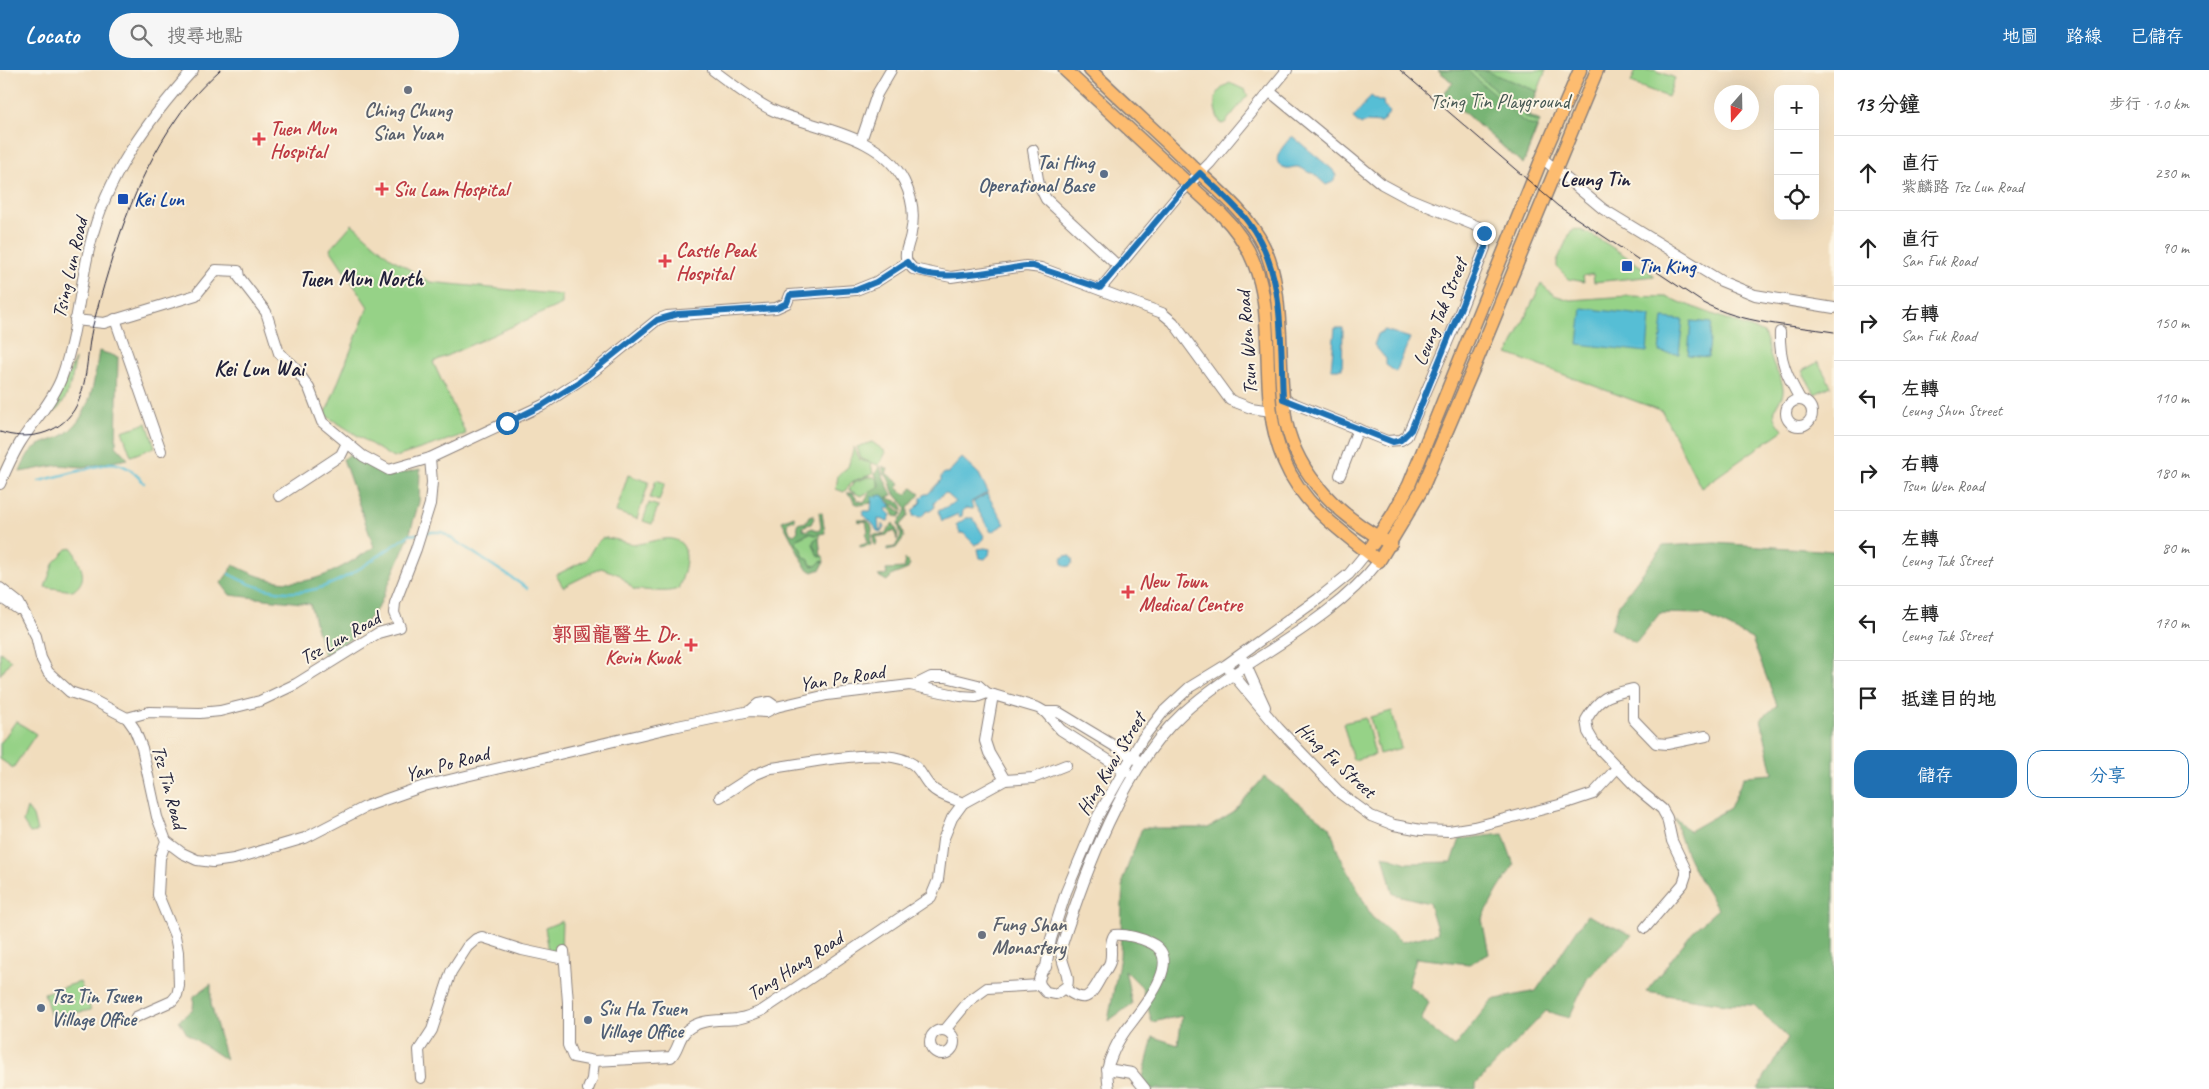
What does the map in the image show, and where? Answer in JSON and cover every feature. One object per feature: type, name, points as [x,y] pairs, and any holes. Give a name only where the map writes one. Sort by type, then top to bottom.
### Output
[{"type":"main road","name":"Tsun Wen Road","points":[[1065,70],[1237,231],[1249,250],[1259,274],[1264,299],[1271,411],[1280,450],[1296,484],[1321,514],[1379,562]]},
{"type":"main road","name":"Tsun Wen Road","points":[[1090,70],[1241,213],[1257,234],[1269,259],[1278,298],[1283,399],[1292,440],[1301,463],[1312,480],[1330,501],[1377,537],[1390,544]]},
{"type":"main road","points":[[1367,552],[1393,514],[1409,485],[1542,158],[1580,70]]},
{"type":"main road","points":[[1379,562],[1421,491],[1597,70]]},
{"type":"street","name":"Tsing Lun Road","points":[[0,484],[14,452],[53,395],[61,379],[71,345],[90,244],[107,194],[140,134],[163,103],[194,70]]},
{"type":"street","points":[[713,70],[769,108],[861,141],[885,157],[903,180],[910,197],[913,216],[906,254],[907,262],[913,269],[951,277],[1033,266],[1100,288],[1166,316],[1173,322],[1230,400],[1251,408],[1271,411]]},
{"type":"street","points":[[861,141],[877,94],[891,70]]},
{"type":"street","points":[[1100,288],[1286,70]]},
{"type":"street","name":"Leung Tak Street","points":[[1269,91],[1382,184],[1408,198],[1479,227],[1484,233],[1486,240],[1485,248],[1456,322],[1407,436],[1393,442],[1283,399]]},
{"type":"street","points":[[1033,150],[1039,185],[1046,199],[1118,266]]},
{"type":"street","points":[[1542,158],[1603,209],[1721,281],[1755,295],[1834,308]]},
{"type":"street","points":[[75,320],[104,323],[115,318],[196,295],[216,270],[238,271],[239,277],[266,312],[279,353],[293,364],[309,388],[322,422],[363,456],[389,470],[430,458],[525,415],[561,394],[594,371],[657,320],[678,314],[776,308],[787,303],[790,295],[856,290],[876,282],[907,262]]},
{"type":"street","points":[[115,318],[161,451]]},
{"type":"street","points":[[1780,332],[1782,364],[1800,399]]},
{"type":"street","points":[[1340,475],[1358,429]]},
{"type":"street","points":[[280,496],[341,455],[347,443]]},
{"type":"street","name":"Tsz Lun Road","points":[[126,718],[149,712],[200,713],[220,711],[260,701],[296,684],[378,633],[400,627],[394,613],[395,603],[430,504],[432,482],[430,458]]},
{"type":"street","name":"Hing Kwai Street","points":[[1040,985],[1040,975],[1046,967],[1057,918],[1077,864],[1098,816],[1123,770],[1152,725],[1190,687],[1240,656],[1342,581],[1367,552]]},
{"type":"street","name":"Hing Kwai Street","points":[[1065,989],[1068,982],[1060,958],[1085,878],[1109,822],[1143,763],[1166,731],[1182,714],[1248,666],[1292,638],[1364,582],[1379,562]]},
{"type":"street","points":[[0,588],[19,602],[36,636],[41,658],[48,672],[70,692],[91,699],[126,718]]},
{"type":"street","points":[[0,597],[15,606],[27,618]]},
{"type":"street","name":"Hing Fu Street","points":[[1240,656],[1248,666],[1269,717]]},
{"type":"street","name":"Hing Fu Street","points":[[1226,665],[1294,746],[1341,794],[1371,816],[1394,825],[1421,830],[1449,830],[1474,827],[1593,794],[1618,766]]},
{"type":"street","name":"Yan Po Road","points":[[166,841],[182,853],[197,860],[213,862],[234,859],[305,838],[367,806],[424,786],[599,744],[750,711],[758,704],[769,702],[776,707],[827,695],[914,686],[930,677],[946,677],[978,685],[990,694],[1045,712],[1058,712],[1143,763]]},
{"type":"street","points":[[1645,928],[1683,884],[1686,870],[1672,841],[1667,818],[1662,809],[1639,790],[1595,744],[1588,732],[1586,720],[1597,702],[1614,693],[1633,688],[1633,719],[1656,743],[1667,744],[1706,736]]},
{"type":"street","points":[[990,694],[985,741],[989,753],[1005,780]]},
{"type":"street","name":"Yan Po Road","points":[[1045,712],[1061,730],[1135,776]]},
{"type":"street","name":"Tsz Tin Road","points":[[126,718],[134,728],[142,748],[156,817],[166,841],[160,858],[158,895],[175,936],[178,952],[178,995],[172,1001],[136,1017]]},
{"type":"street","points":[[720,797],[754,775],[771,768],[881,755],[909,762],[919,770],[937,792],[963,803]]},
{"type":"street","name":"Tong Hang Road","points":[[421,1078],[419,1050],[432,1030],[451,972],[472,942],[482,937],[522,950],[564,955],[570,1053],[573,1057],[594,1061],[671,1057],[676,1052],[679,1041],[686,1030],[697,1024],[738,1019],[763,1010],[931,897],[938,880],[942,840],[952,818],[963,803],[1005,780],[1033,778],[1066,765]]},
{"type":"street","points":[[945,1030],[969,1001],[987,988],[1040,985],[1046,992],[1051,994],[1060,993],[1065,989],[1083,998],[1090,996],[1110,963],[1111,939],[1114,935],[1143,939],[1156,945],[1163,954],[1164,964],[1156,989],[1123,1033],[1112,1053],[1108,1069],[1109,1089]]},
{"type":"street","points":[[1046,967],[1055,965],[1066,973]]},
{"type":"street","points":[[588,1089],[592,1079],[594,1061]]},
{"type":"street","points":[[1108,1069],[1132,1073],[1145,1089]]},
{"type":"green space","name":"Tsing Tin Playground","points":[[1438,70],[1546,70],[1528,116],[1540,121],[1523,164],[1443,94],[1453,83]]},
{"type":"green space","name":"Tsing Tin Playground","points":[[1438,70],[1468,70],[1518,117],[1526,123],[1537,127],[1523,164],[1443,94],[1453,83]]},
{"type":"green space","points":[[1473,70],[1483,70],[1537,91],[1528,116],[1540,121],[1539,123],[1524,116]]},
{"type":"green space","points":[[1636,70],[1655,70],[1675,78],[1668,97],[1631,83]]},
{"type":"green space","points":[[1230,83],[1245,90],[1248,95],[1225,123],[1221,124],[1216,112],[1216,96],[1219,91]]},
{"type":"green space","points":[[352,224],[391,258],[430,282],[562,295],[562,304],[433,362],[466,434],[393,458],[325,415],[368,307],[330,249]]},
{"type":"green space","points":[[1575,229],[1592,235],[1655,276],[1594,282],[1593,274],[1583,276],[1584,282],[1569,279],[1557,267],[1557,261],[1571,231]]},
{"type":"green space","points":[[1541,284],[1554,295],[1570,300],[1628,296],[1666,297],[1764,333],[1783,388],[1783,393],[1776,406],[1775,416],[1783,430],[1701,488],[1662,411],[1508,354]]},
{"type":"green space","points":[[99,351],[118,357],[116,446],[128,459],[83,467],[59,465],[20,472],[28,455],[34,448],[65,434],[81,417],[93,385]]},
{"type":"green space","points":[[75,359],[68,393],[64,401],[53,414],[45,419],[59,396]]},
{"type":"green space","points":[[1818,362],[1831,386],[1815,394],[1802,371]]},
{"type":"green space","points":[[147,423],[155,447],[131,456],[122,431]]},
{"type":"green space","points":[[872,442],[886,452],[878,465],[861,459],[857,447]]},
{"type":"green space","points":[[854,447],[860,460],[871,463],[873,474],[853,481],[844,492],[836,489],[838,475],[848,467]]},
{"type":"green space","points":[[350,455],[389,476],[420,469],[419,502],[408,539],[379,606],[354,637],[324,655],[310,604],[230,595],[221,583],[234,565],[255,575],[273,580],[290,582],[307,580],[339,569],[374,547],[343,459]]},
{"type":"green space","points":[[880,466],[892,495],[887,497],[901,504],[903,511],[894,504],[893,506],[902,513],[899,517],[895,516],[890,509],[891,503],[882,495],[873,497],[871,503],[860,505],[855,503],[847,493],[853,493],[857,500],[864,502],[870,492],[880,487],[875,474]]},
{"type":"green space","points":[[883,466],[888,469],[886,473],[900,484],[897,488],[906,495],[912,488],[920,494],[908,508],[908,516],[900,525],[904,537],[896,548],[887,550],[887,548],[895,547],[901,536],[898,523],[906,508],[893,491]]},
{"type":"green space","points":[[628,475],[649,482],[637,519],[616,512]]},
{"type":"green space","points":[[874,477],[878,481],[878,487],[861,496],[849,490],[854,482]]},
{"type":"green space","points":[[656,480],[665,483],[659,501],[650,498]]},
{"type":"green space","points":[[649,503],[658,506],[652,524],[643,521]]},
{"type":"green space","points":[[819,512],[822,513],[825,533],[815,535],[809,533],[797,539],[796,543],[802,549],[803,556],[809,560],[811,565],[816,566],[821,561],[824,562],[821,569],[813,572],[806,568],[782,521],[794,516],[795,521],[790,520],[787,524],[790,533],[794,535],[798,531],[797,524],[806,522],[809,516],[813,515],[814,518],[811,524],[804,526],[803,529],[806,531],[812,528],[819,531],[821,527]]},
{"type":"green space","points":[[858,520],[866,520],[871,525],[871,545],[860,547],[860,545],[868,543],[866,534],[868,531],[866,521],[859,522]]},
{"type":"green space","points":[[893,523],[898,533],[897,540],[895,531],[889,532],[887,535],[876,537],[877,544],[874,545],[873,535],[885,534]]},
{"type":"green space","points":[[810,533],[819,534],[819,538],[817,538],[814,545],[817,554],[823,556],[824,562],[821,561],[815,567],[806,560],[796,543],[797,539]]},
{"type":"green space","points":[[602,538],[637,544],[664,539],[672,539],[679,542],[686,553],[686,560],[678,589],[662,591],[634,590],[620,575],[601,568],[563,587],[556,575],[586,560],[595,545]]},
{"type":"green space","points":[[819,538],[821,557],[818,556],[813,544]]},
{"type":"green space","points":[[1715,543],[1834,551],[1834,1089],[1758,1089],[1788,1038],[1754,1005],[1725,1004],[1646,992],[1694,930],[1718,909],[1687,855],[1675,818],[1689,831],[1730,808],[1744,776],[1773,774],[1761,719],[1777,705],[1752,639],[1702,614],[1660,613],[1636,643],[1611,629],[1619,604],[1663,546]]},
{"type":"green space","points":[[73,548],[82,571],[81,581],[78,586],[73,591],[45,587],[54,562],[67,549]]},
{"type":"green space","points":[[904,558],[910,564],[908,569],[893,575],[887,581],[878,576],[887,575],[886,569],[905,568]]},
{"type":"green space","points":[[0,652],[11,660],[0,675]]},
{"type":"green space","points":[[1392,711],[1401,748],[1379,754],[1370,717]]},
{"type":"green space","points":[[1366,718],[1375,755],[1353,760],[1343,723]]},
{"type":"green space","points":[[16,721],[36,734],[13,768],[0,759],[0,744]]},
{"type":"green space","points":[[1264,777],[1330,827],[1338,852],[1372,917],[1402,942],[1438,933],[1429,903],[1393,894],[1383,855],[1407,863],[1452,862],[1460,839],[1503,834],[1514,865],[1482,919],[1489,954],[1469,964],[1416,958],[1408,985],[1429,1002],[1421,1021],[1454,1047],[1492,1000],[1536,991],[1587,915],[1632,935],[1587,979],[1569,1018],[1546,1011],[1476,1084],[1476,1089],[1140,1089],[1153,1037],[1178,1045],[1182,1016],[1152,1022],[1142,987],[1125,970],[1132,1004],[1108,1021],[1120,957],[1123,879],[1142,828],[1208,828],[1233,813]]},
{"type":"green space","points":[[27,808],[33,816],[37,832],[30,833],[23,822]]},
{"type":"green space","points":[[562,921],[561,951],[549,951],[545,928]]},
{"type":"green space","points":[[80,982],[91,1010],[51,1017],[44,993]]},
{"type":"green space","points":[[211,984],[211,1004],[226,1060],[187,1034],[179,1020],[193,1010],[194,996]]},
{"type":"water","points":[[1371,96],[1378,101],[1383,101],[1384,107],[1390,112],[1381,123],[1366,122],[1361,125],[1353,118]]},
{"type":"water","points":[[1292,136],[1333,170],[1336,176],[1333,182],[1326,185],[1313,173],[1302,168],[1288,168],[1280,165],[1278,162],[1279,153]]},
{"type":"water","points":[[1582,308],[1650,316],[1647,352],[1578,344]]},
{"type":"water","points":[[1663,318],[1683,320],[1679,354],[1659,352]]},
{"type":"water","points":[[1691,321],[1712,323],[1708,357],[1688,355]]},
{"type":"water","points":[[1335,328],[1343,328],[1342,369],[1331,369]]},
{"type":"water","points":[[1385,330],[1410,338],[1396,372],[1386,365],[1386,359],[1374,345],[1378,334]]},
{"type":"water","points":[[962,458],[979,474],[988,492],[971,502],[973,509],[966,508],[963,510],[962,516],[959,517],[958,514],[942,521],[938,511],[956,502],[946,493],[934,503],[935,507],[930,511],[927,511],[921,517],[913,516],[913,510],[921,502],[921,498],[928,494],[941,480],[944,473],[948,473]]},
{"type":"water","points":[[987,494],[1005,524],[991,532],[973,502]]},
{"type":"water","points":[[882,495],[891,505],[890,509],[887,508],[886,510],[891,515],[888,521],[878,519],[879,530],[882,530],[883,524],[885,528],[881,532],[877,531],[862,511],[871,511],[872,497]]},
{"type":"water","points":[[966,518],[973,518],[984,536],[982,541],[975,545],[963,533],[960,533],[956,525]]},
{"type":"water","points":[[978,549],[990,549],[989,555],[985,559],[980,558]]},
{"type":"water","points":[[1065,556],[1069,556],[1072,561],[1071,565],[1065,566],[1062,563],[1062,559]]},
{"type":"waterway","points":[[39,481],[110,463],[129,469],[144,483]]},
{"type":"waterway","points":[[425,532],[442,532],[527,588]]},
{"type":"waterway","points":[[229,574],[256,586],[280,592],[303,592],[345,577],[409,535],[417,534]]},
{"type":"tram line","points":[[0,432],[21,436],[41,434],[59,425],[74,410],[82,390],[91,335],[100,298],[126,218],[148,166],[177,118],[197,93],[220,70]]},
{"type":"tram line","points":[[1400,70],[1558,206],[1702,302],[1733,315],[1750,319],[1834,332]]},
{"type":"place","name":"Ching Chung Sian Yuan","points":[[408,90]]},
{"type":"place","name":"Tuen Mun Hospital","points":[[259,139]]},
{"type":"place","name":"Tai Hing Operational Base","points":[[1104,174]]},
{"type":"place","name":"Siu Lam Hospital","points":[[382,189]]},
{"type":"place","name":"Kei Lun","points":[[123,199]]},
{"type":"place","name":"Castle Peak Hospital","points":[[665,261]]},
{"type":"place","name":"Tin King","points":[[1627,266]]},
{"type":"place","name":"New Town Medical Centre","points":[[1128,592]]},
{"type":"place","name":"郭國龍醫生 Dr. Kevin Kwok","points":[[691,645]]},
{"type":"place","name":"Fung Shan Monastery","points":[[982,935]]},
{"type":"place","name":"Tsz Tin Tsuen Village Office","points":[[41,1008]]},
{"type":"place","name":"Siu Ha Tsuen Village Office","points":[[588,1020]]},
{"type":"district","name":"Leung Tin","points":[[1595,179]]},
{"type":"district","name":"Tuen Mun North","points":[[361,279]]},
{"type":"district","name":"Kei Lun Wai","points":[[259,369]]},
{"type":"route","points":[[507,423],[543,405],[578,383],[648,326],[667,316],[781,307],[787,303],[790,295],[863,288],[890,275],[907,262],[913,269],[951,277],[1033,266],[1100,288],[1180,193],[1200,173],[1250,223],[1269,259],[1278,298],[1283,399],[1393,442],[1401,440],[1411,430],[1485,248],[1486,240],[1484,233]]}]
